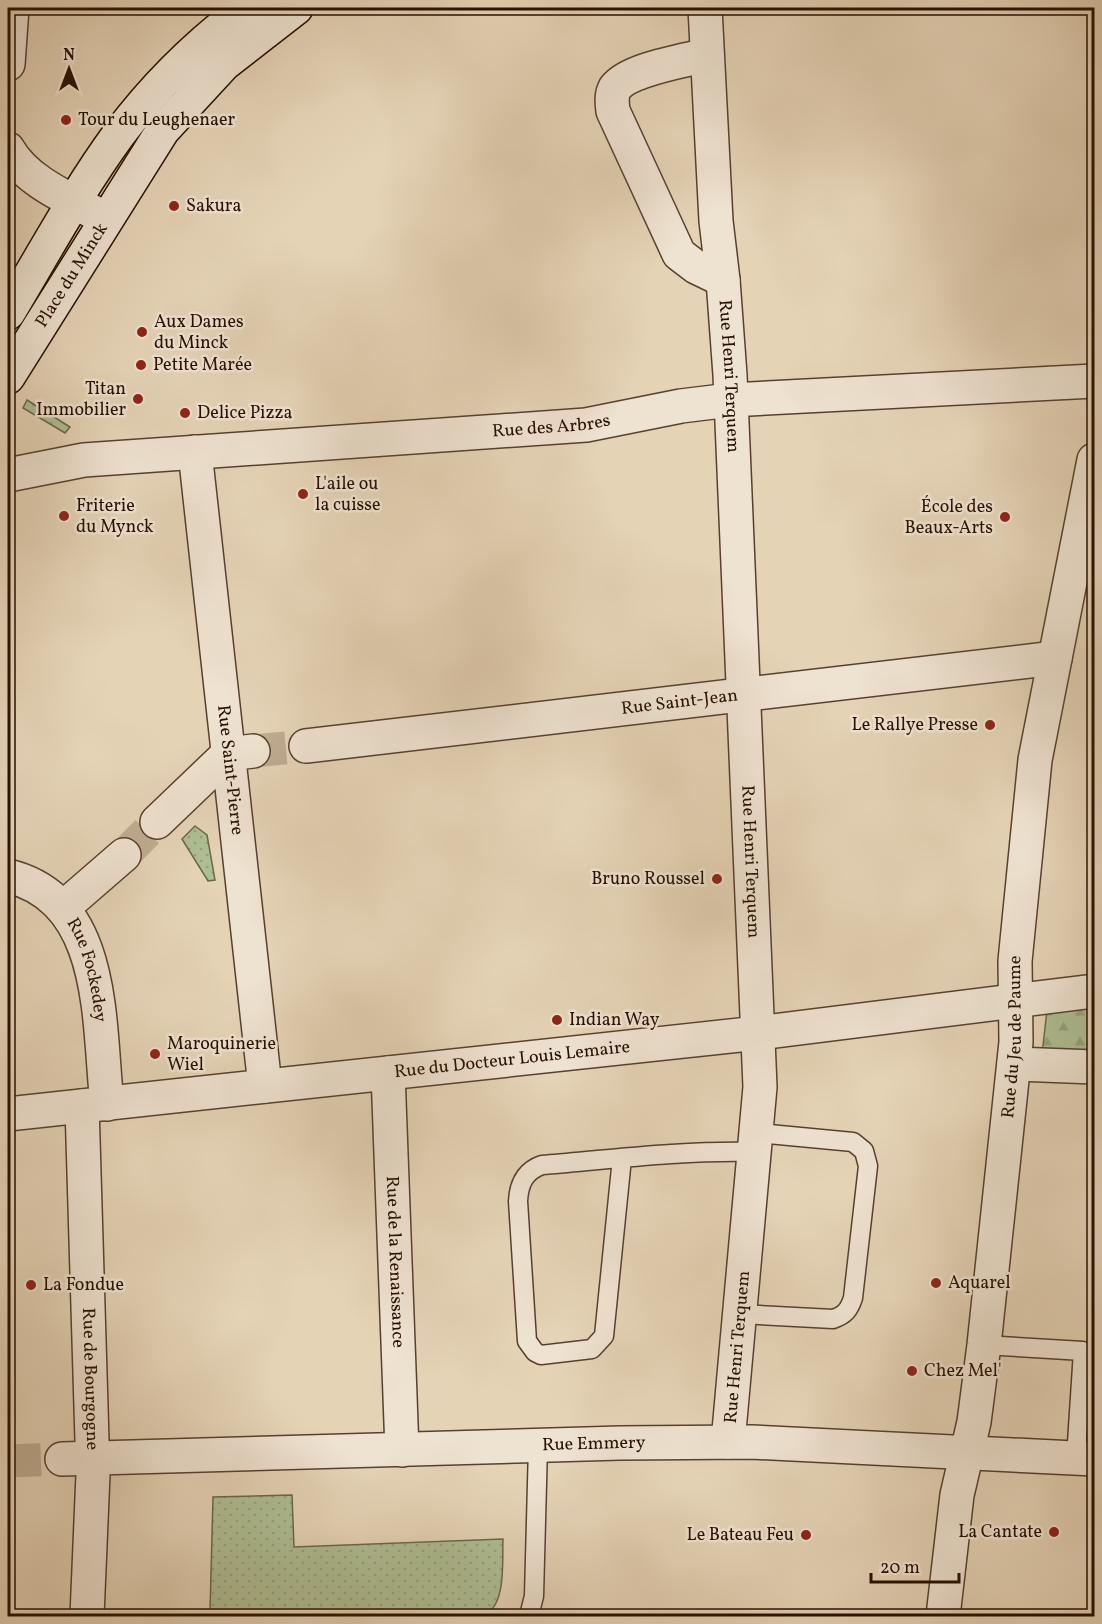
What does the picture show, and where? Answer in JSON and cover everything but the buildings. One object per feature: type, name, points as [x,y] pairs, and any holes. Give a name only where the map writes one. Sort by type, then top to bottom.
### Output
[{"type":"street","points":[[8,64],[12,8]]},
{"type":"street","name":"Place du Minck","points":[[8,313],[76,201],[129,121],[165,79],[210,37],[246,8]]},
{"type":"street","name":"Place du Minck","points":[[8,377],[157,137],[188,99],[241,48],[296,8]]},
{"type":"street","name":"Rue Henri Terquem","points":[[705,8],[716,220],[723,280],[730,400],[760,1087],[757,1143],[728,1442]]},
{"type":"street","name":"Rue Henri Terquem","points":[[707,55],[633,74],[616,87],[612,102],[613,111],[675,248],[687,262],[723,280]]},
{"type":"street","points":[[8,149],[16,161],[33,176],[106,219]]},
{"type":"street","name":"Rue des Arbres","points":[[8,475],[71,462],[586,424],[681,406],[730,400],[1095,381]]},
{"type":"street","name":"Rue Saint-Pierre","points":[[195,452],[241,753],[265,1086]]},
{"type":"street","name":"Rue du Jeu de Paume","points":[[943,1617],[957,1494],[975,1415],[984,1345],[1014,1064],[1015,961],[1035,760],[1095,460]]},
{"type":"street","name":"Rue Saint-Jean","points":[[306,746],[1055,658]]},
{"type":"street","points":[[157,822],[241,753]]},
{"type":"street","points":[[64,907],[124,855]]},
{"type":"street","name":"Rue Fockedey","points":[[8,876],[35,886],[64,907],[82,939],[93,974],[95,1105]]},
{"type":"street","name":"Rue du Docteur Louis Lemaire","points":[[8,1114],[758,1033],[1095,991]]},
{"type":"street","points":[[1014,1064],[1095,1067]]},
{"type":"street","name":"Rue de la Renaissance","points":[[388,1073],[402,1450]]},
{"type":"street","name":"Rue de Bourgogne","points":[[87,1617],[77,1458],[95,1105]]},
{"type":"street","name":"Rue Emmery","points":[[77,1458],[728,1442],[1085,1459]]},
{"type":"lane","points":[[622,1158],[604,1336],[599,1344],[581,1352],[541,1355],[535,1352],[527,1341],[518,1201],[521,1183],[532,1169],[542,1165],[622,1158],[718,1151],[757,1143],[853,1142],[864,1151],[868,1166],[853,1298],[849,1309],[843,1315],[832,1319],[741,1314]]},
{"type":"lane","points":[[984,1345],[1089,1348],[1085,1459]]},
{"type":"lane","points":[[529,1617],[534,1596],[538,1446]]},
{"type":"green space","points":[[27,400],[70,427],[65,433],[23,408]]},
{"type":"green space","points":[[195,826],[207,835],[215,880],[208,881],[182,839]]},
{"type":"green space","points":[[1094,1005],[1094,1057],[1042,1055],[1047,1010]]},
{"type":"green space","points":[[292,1495],[294,1547],[503,1539],[502,1582],[496,1603],[491,1611],[483,1616],[356,1616],[210,1611],[213,1497]]},
{"type":"tunnel","points":[[253,751],[306,746]]},
{"type":"tunnel","points":[[124,855],[157,822]]},
{"type":"tunnel","points":[[8,1461],[62,1459]]},
{"type":"place","name":"Tour du Leughenaer","points":[[66,120]]},
{"type":"place","name":"Sakura","points":[[174,206]]},
{"type":"place","name":"Aux Dames du Minck","points":[[142,332]]},
{"type":"place","name":"Petite Marée","points":[[141,365]]},
{"type":"place","name":"Titan Immobilier","points":[[138,399]]},
{"type":"place","name":"Delice Pizza","points":[[185,413]]},
{"type":"place","name":"L'aile ou la cuisse","points":[[303,494]]},
{"type":"place","name":"Friterie du Mynck","points":[[64,516]]},
{"type":"place","name":"École des Beaux-Arts","points":[[1005,517]]},
{"type":"place","name":"Le Rallye Presse","points":[[990,725]]},
{"type":"place","name":"Bruno Roussel","points":[[717,879]]},
{"type":"place","name":"Indian Way","points":[[557,1020]]},
{"type":"place","name":"Maroquinerie Wiel","points":[[155,1054]]},
{"type":"place","name":"Aquarel","points":[[936,1283]]},
{"type":"place","name":"La Fondue","points":[[31,1285]]},
{"type":"place","name":"Chez Mel'","points":[[912,1371]]},
{"type":"place","name":"La Cantate","points":[[1054,1532]]},
{"type":"place","name":"Le Bateau Feu","points":[[806,1535]]}]
